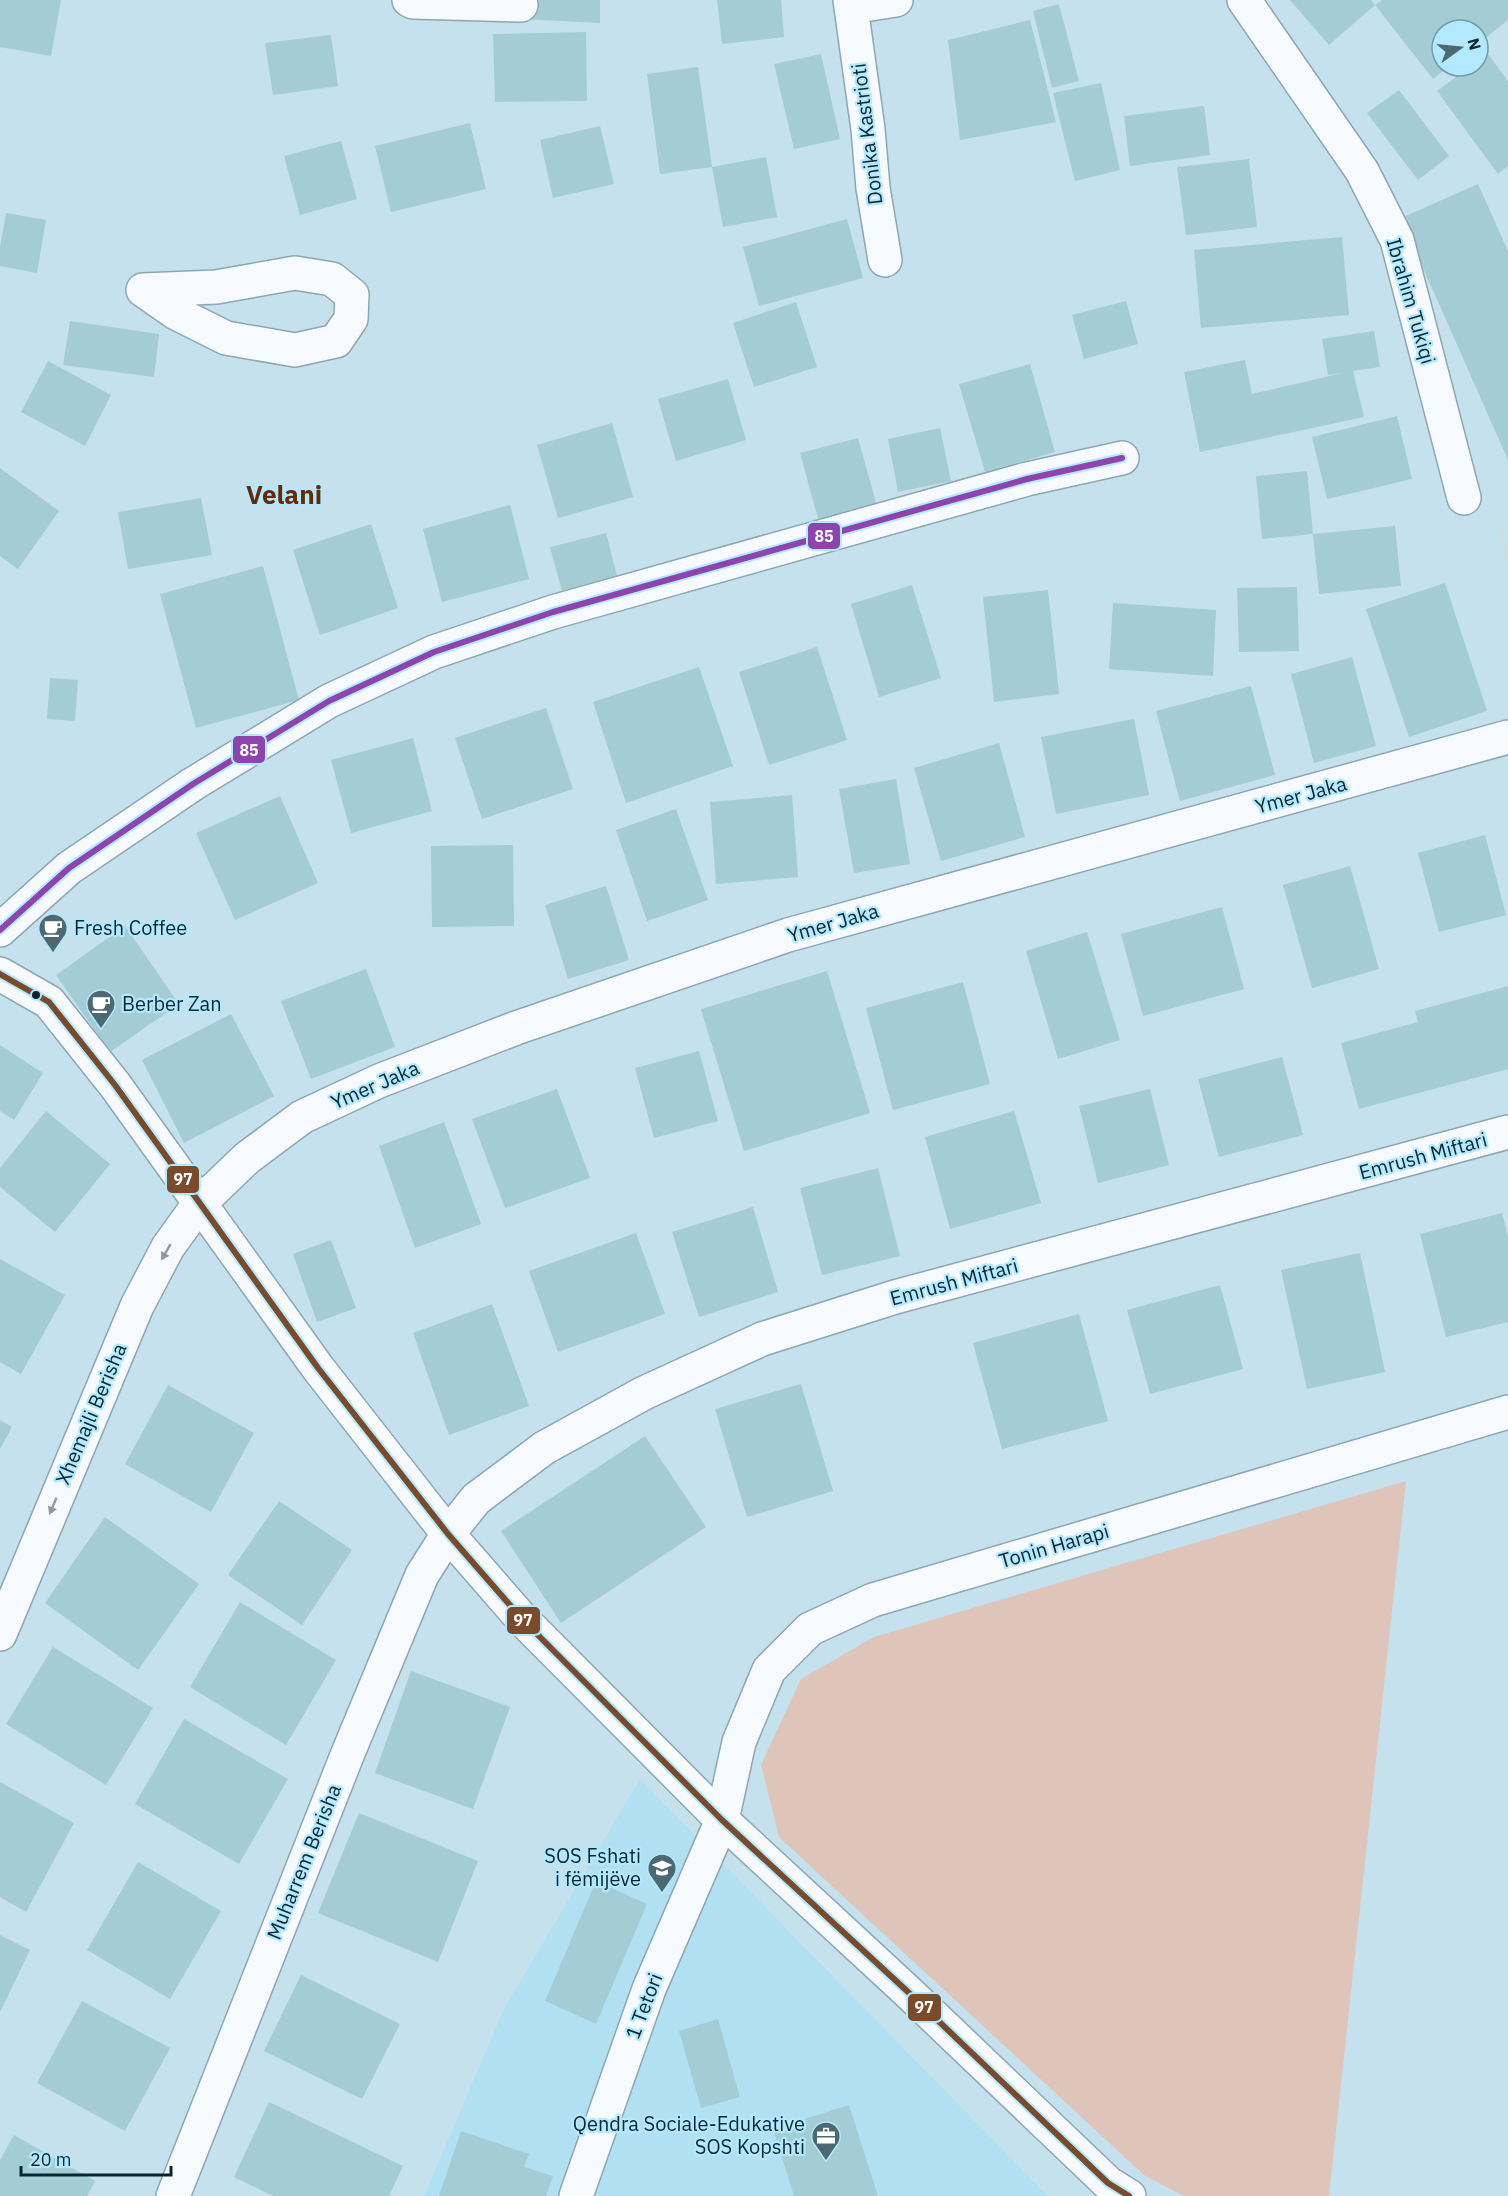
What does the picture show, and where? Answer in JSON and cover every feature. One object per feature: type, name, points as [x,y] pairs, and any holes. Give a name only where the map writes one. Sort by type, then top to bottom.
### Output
[{"type":"street","points":[[409,0],[413,2],[521,5]]},
{"type":"street","name":"Donika Kastrioti","points":[[885,260],[873,188],[851,4],[896,0]]},
{"type":"street","name":"Ibrahim Tukiqi","points":[[1244,0],[1362,171],[1397,240],[1464,498]]},
{"type":"street","points":[[295,273],[332,279],[352,295],[351,319],[336,341],[295,350],[226,338],[176,313],[143,290],[216,287],[295,273]]},
{"type":"street","points":[[0,930],[69,868],[193,784],[329,702],[434,652],[553,612],[1027,480],[1122,458]]},
{"type":"street","name":"Ymer Jaka","points":[[199,1204],[247,1158],[302,1117],[379,1082],[516,1028],[788,934],[1508,737]]},
{"type":"street","points":[[0,974],[50,1002],[115,1085],[318,1368],[448,1534],[523,1620],[722,1820],[907,1990],[1108,2183],[1129,2196]]},
{"type":"street","name":"Emrush Miftari","points":[[448,1534],[476,1498],[544,1448],[644,1393],[762,1339],[895,1297],[1508,1132]]},
{"type":"street","name":"Xhemajli Berisha","points":[[0,1634],[137,1306],[168,1247],[199,1204]]},
{"type":"street","name":"Tonin Harapi","points":[[722,1820],[739,1742],[769,1670],[810,1629],[873,1600],[1508,1412]]},
{"type":"street","name":"Muharrem Berisha","points":[[173,2196],[348,1753],[422,1575],[448,1534]]},
{"type":"street","name":"1 Tetori","points":[[576,2196],[649,1989],[722,1820]]},
{"type":"path","points":[[1499,524],[1508,559]]},
{"type":"shaded area","points":[[1406,1481],[1329,2196],[1184,2196],[1144,2175],[779,1837],[761,1765],[801,1679],[874,1637]]},
{"type":"shaded area","name":"SOS Fshati i fëmijëve","points":[[640,1779],[1048,2196],[424,2196],[504,2009]]},
{"type":"building","points":[[0,0],[61,0],[51,56],[0,47]]},
{"type":"building","points":[[520,0],[600,0],[600,23],[521,19]]},
{"type":"building","points":[[717,0],[781,0],[784,37],[722,44]]},
{"type":"building","points":[[1290,0],[1371,0],[1375,5],[1329,45]]},
{"type":"building","points":[[1382,0],[1508,0],[1508,20],[1490,34],[1490,18],[1430,18],[1430,75],[1375,5]]},
{"type":"building","points":[[1059,4],[1079,81],[1052,88],[1033,11]]},
{"type":"building","points":[[1030,20],[1056,122],[960,140],[948,40]]},
{"type":"building","points":[[586,32],[587,101],[495,102],[493,34]]},
{"type":"building","points":[[331,35],[338,86],[273,95],[265,43]]},
{"type":"building","points":[[821,54],[840,139],[794,149],[774,64]]},
{"type":"building","points":[[1490,57],[1508,81],[1508,166],[1498,174],[1437,91],[1455,78],[1490,78]]},
{"type":"building","points":[[698,67],[712,167],[660,174],[647,74]]},
{"type":"building","points":[[1101,83],[1120,170],[1075,181],[1053,93]]},
{"type":"building","points":[[1399,90],[1449,156],[1418,180],[1367,113]]},
{"type":"building","points":[[1204,106],[1210,155],[1130,166],[1124,116]]},
{"type":"building","points":[[470,123],[486,189],[391,212],[375,146]]},
{"type":"building","points":[[600,126],[614,184],[553,198],[540,140]]},
{"type":"building","points":[[341,141],[357,199],[300,215],[284,156]]},
{"type":"building","points":[[766,157],[777,217],[723,227],[712,167]]},
{"type":"building","points":[[1249,159],[1257,227],[1186,235],[1177,167]]},
{"type":"building","points":[[1478,184],[1508,251],[1508,460],[1401,218]]},
{"type":"building","points":[[6,213],[46,220],[37,273],[0,266],[0,247]]},
{"type":"building","points":[[847,219],[863,278],[759,306],[743,247]]},
{"type":"building","points":[[1342,237],[1349,315],[1201,328],[1194,250]]},
{"type":"building","points":[[1126,301],[1138,344],[1084,359],[1072,315]]},
{"type":"building","points":[[796,302],[817,367],[754,387],[733,323]]},
{"type":"building","points":[[70,321],[159,334],[154,377],[63,365]]},
{"type":"building","points":[[1374,331],[1380,367],[1353,371],[1364,417],[1200,452],[1184,372],[1245,360],[1252,394],[1343,373],[1328,375],[1322,339]]},
{"type":"building","points":[[48,361],[111,395],[85,446],[21,412]]},
{"type":"building","points":[[1030,364],[1055,452],[985,472],[959,384]]},
{"type":"building","points":[[728,379],[746,440],[676,461],[658,399]]},
{"type":"building","points":[[1397,416],[1412,479],[1327,499],[1312,437]]},
{"type":"building","points":[[612,423],[633,497],[558,518],[537,445]]},
{"type":"building","points":[[940,428],[951,481],[898,492],[888,439]]},
{"type":"building","points":[[858,438],[877,506],[819,522],[800,453]]},
{"type":"building","points":[[0,468],[59,511],[18,569],[0,556]]},
{"type":"building","points":[[1307,471],[1313,534],[1262,539],[1256,476]]},
{"type":"building","points":[[201,498],[212,555],[128,569],[118,512]]},
{"type":"building","points":[[510,505],[529,579],[442,602],[423,529]]},
{"type":"building","points":[[371,524],[398,608],[320,635],[293,550]]},
{"type":"building","points":[[1395,526],[1401,586],[1319,594],[1313,534]]},
{"type":"building","points":[[606,533],[617,576],[562,591],[550,547]]},
{"type":"building","points":[[263,566],[299,700],[196,728],[160,594]]},
{"type":"building","points":[[1445,583],[1487,711],[1409,737],[1366,609]]},
{"type":"building","points":[[912,585],[941,678],[879,697],[851,604]]},
{"type":"building","points":[[1297,587],[1299,651],[1239,652],[1237,588]]},
{"type":"building","points":[[1048,590],[1059,694],[994,702],[983,597]]},
{"type":"building","points":[[1113,603],[1216,610],[1213,676],[1109,669]]},
{"type":"building","points":[[817,647],[847,740],[769,765],[739,672]]},
{"type":"building","points":[[1352,657],[1376,746],[1314,763],[1291,674]]},
{"type":"building","points":[[699,667],[733,766],[626,803],[593,702]]},
{"type":"building","points":[[50,678],[78,680],[75,721],[47,719]]},
{"type":"building","points":[[1251,686],[1275,775],[1180,801],[1156,711]]},
{"type":"building","points":[[546,708],[573,789],[482,819],[455,738]]},
{"type":"building","points":[[1134,719],[1149,795],[1056,814],[1041,737]]},
{"type":"building","points":[[413,738],[432,811],[351,833],[331,760]]},
{"type":"building","points":[[999,743],[1025,837],[941,861],[914,768]]},
{"type":"building","points":[[896,779],[910,864],[854,873],[839,789]]},
{"type":"building","points":[[792,795],[798,877],[716,884],[710,802]]},
{"type":"building","points":[[280,796],[318,883],[235,920],[196,833]]},
{"type":"building","points":[[676,809],[708,900],[647,921],[616,830]]},
{"type":"building","points":[[1485,835],[1506,915],[1439,932],[1418,853]]},
{"type":"building","points":[[513,845],[514,926],[432,927],[431,846]]},
{"type":"building","points":[[1350,866],[1379,969],[1312,988],[1283,885]]},
{"type":"building","points":[[606,886],[629,960],[568,979],[545,905]]},
{"type":"building","points":[[1222,907],[1244,989],[1143,1016],[1121,934]]},
{"type":"building","points":[[125,926],[179,1004],[110,1052],[56,975]]},
{"type":"building","points":[[1087,932],[1120,1040],[1058,1059],[1026,951]]},
{"type":"building","points":[[366,969],[395,1047],[311,1079],[281,1001]]},
{"type":"building","points":[[827,971],[870,1113],[744,1151],[701,1009]]},
{"type":"building","points":[[963,982],[990,1084],[893,1110],[866,1008]]},
{"type":"building","points":[[1508,986],[1508,1069],[1359,1109],[1341,1043],[1418,1022],[1415,1011]]},
{"type":"building","points":[[231,1014],[274,1096],[184,1143],[142,1060]]},
{"type":"building","points":[[0,1045],[43,1073],[14,1120],[0,1111]]},
{"type":"building","points":[[699,1051],[718,1121],[654,1138],[635,1068]]},
{"type":"building","points":[[1282,1057],[1303,1135],[1219,1157],[1198,1079]]},
{"type":"building","points":[[557,1089],[590,1178],[505,1208],[472,1119]]},
{"type":"building","points":[[1150,1089],[1169,1165],[1098,1183],[1079,1106]]},
{"type":"building","points":[[46,1111],[110,1164],[55,1232],[0,1187],[0,1168]]},
{"type":"building","points":[[1014,1111],[1041,1203],[950,1229],[925,1137]]},
{"type":"building","points":[[444,1122],[481,1224],[415,1248],[379,1146]]},
{"type":"building","points":[[878,1168],[900,1256],[822,1275],[800,1188]]},
{"type":"building","points":[[753,1207],[778,1292],[699,1317],[672,1232]]},
{"type":"building","points":[[1502,1213],[1508,1236],[1508,1322],[1446,1337],[1420,1234]]},
{"type":"building","points":[[636,1233],[665,1314],[558,1352],[529,1271]]},
{"type":"building","points":[[331,1240],[356,1308],[317,1322],[293,1254]]},
{"type":"building","points":[[1360,1253],[1385,1372],[1307,1389],[1281,1270]]},
{"type":"building","points":[[0,1259],[65,1295],[21,1374],[0,1362]]},
{"type":"building","points":[[1220,1285],[1243,1369],[1150,1394],[1127,1310]]},
{"type":"building","points":[[492,1304],[529,1406],[449,1435],[413,1333]]},
{"type":"building","points":[[1079,1314],[1108,1421],[1002,1449],[973,1343]]},
{"type":"building","points":[[801,1384],[833,1491],[747,1517],[715,1409]]},
{"type":"building","points":[[168,1385],[254,1433],[211,1512],[125,1464]]},
{"type":"building","points":[[0,1420],[12,1427],[0,1449]]},
{"type":"building","points":[[645,1436],[706,1527],[561,1623],[501,1531]]},
{"type":"building","points":[[279,1501],[352,1550],[302,1625],[228,1575]]},
{"type":"building","points":[[105,1517],[199,1584],[138,1670],[45,1603]]},
{"type":"building","points":[[240,1602],[336,1660],[286,1745],[190,1687]]},
{"type":"building","points":[[53,1647],[153,1708],[106,1785],[6,1724]]},
{"type":"building","points":[[411,1671],[510,1707],[473,1809],[375,1773]]},
{"type":"building","points":[[184,1719],[288,1779],[239,1864],[135,1804]]},
{"type":"building","points":[[0,1782],[74,1823],[26,1912],[0,1897]]},
{"type":"building","points":[[359,1813],[478,1861],[438,1962],[318,1913]]},
{"type":"building","points":[[138,1862],[221,1911],[170,1999],[87,1950]]},
{"type":"building","points":[[596,1881],[647,1904],[596,2024],[545,2001]]},
{"type":"building","points":[[0,1935],[30,1950],[0,2012]]},
{"type":"building","points":[[301,1975],[400,2024],[362,2099],[264,2051]]},
{"type":"building","points":[[82,2001],[170,2048],[125,2131],[37,2083]]},
{"type":"building","points":[[718,2019],[740,2097],[701,2108],[679,2031]]},
{"type":"building","points":[[269,2102],[403,2166],[389,2196],[273,2196],[234,2177]]},
{"type":"building","name":"Qendra Sociale-Edukative SOS Kopshti","points":[[849,2105],[878,2196],[794,2196],[773,2129]]},
{"type":"building","points":[[461,2131],[529,2154],[524,2167],[553,2176],[546,2196],[439,2196]]},
{"type":"building","points":[[14,2135],[95,2181],[87,2196],[0,2196],[0,2160]]},
{"type":"transit line","name":"85","points":[[0,930],[69,868],[193,784],[329,701],[434,652],[553,612],[1027,479],[1122,458]]},
{"type":"transit line","name":"97","points":[[0,974],[49,1002],[115,1085],[318,1368],[448,1534],[523,1620],[722,1820],[907,1991],[1108,2183],[1129,2196]]},
{"type":"place","name":"Fresh Coffee","points":[[53,954]]},
{"type":"place","name":"Berber Zan","points":[[101,1030]]},
{"type":"place","name":"SOS Fshati i fëmijëve","points":[[662,1894]]},
{"type":"place","name":"Qendra Sociale-Edukative SOS Kopshti","points":[[826,2162]]},
{"type":"district","name":"Velani","points":[[284,495]]}]
